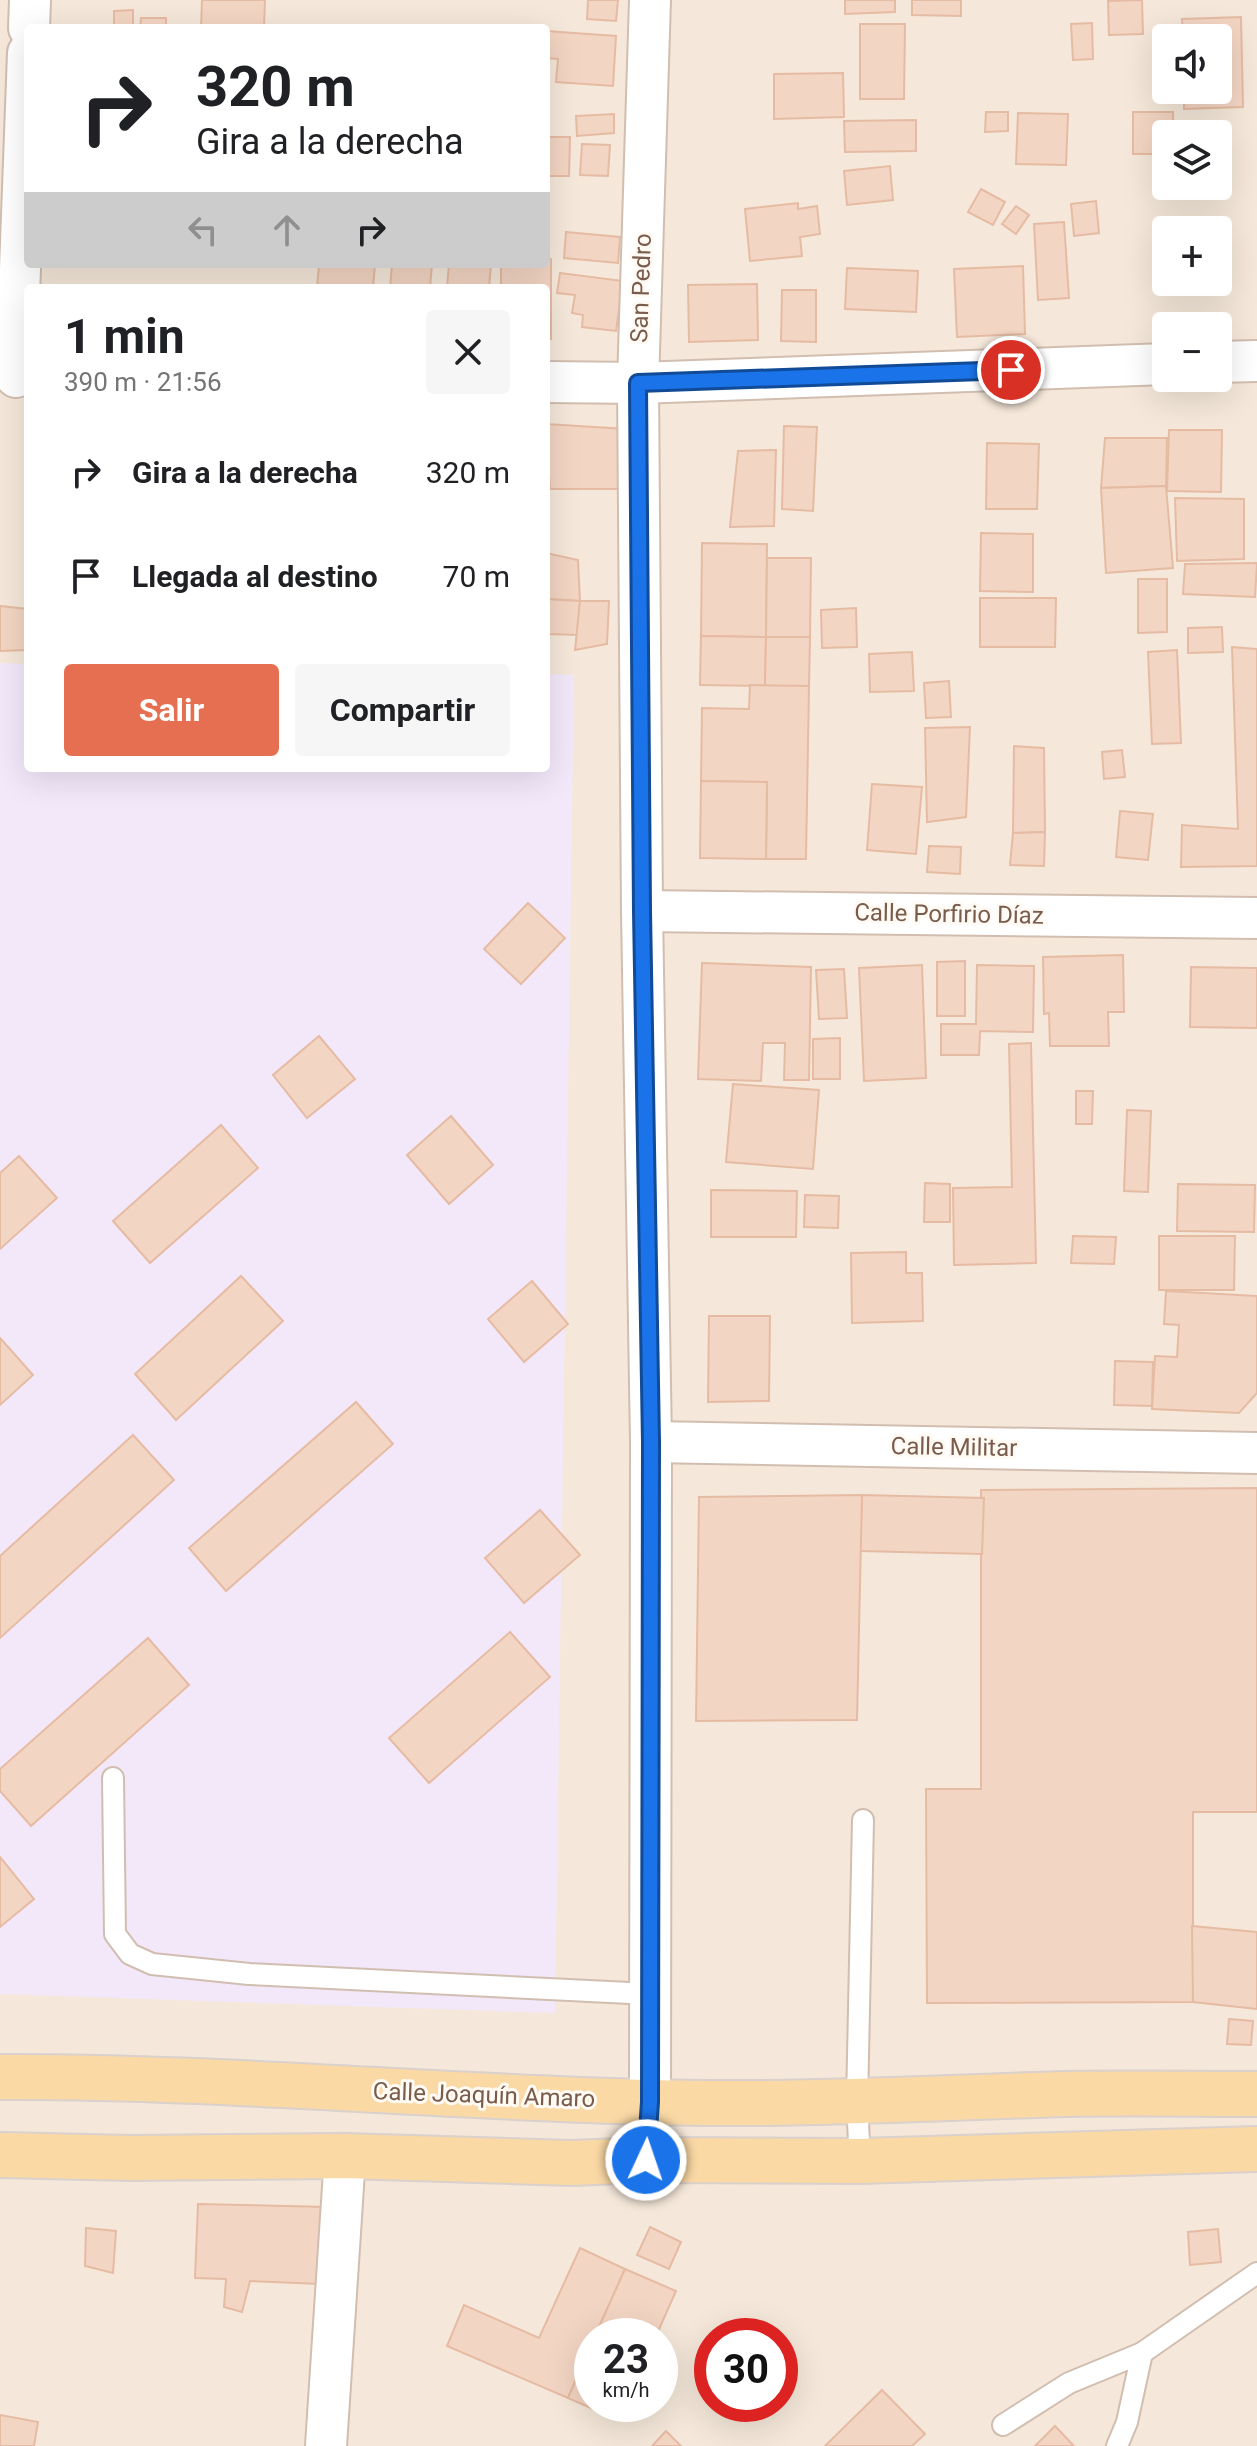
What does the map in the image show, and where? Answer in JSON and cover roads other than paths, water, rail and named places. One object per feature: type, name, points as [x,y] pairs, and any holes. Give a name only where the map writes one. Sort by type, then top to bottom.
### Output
[{"type":"main road","name":"Calle Joaquín Amaro","points":[[0,2077],[107,2076],[650,2102],[857,2103],[1069,2094],[1257,2094]]},
{"type":"main road","points":[[0,2155],[131,2158],[345,2156],[571,2163],[646,2160],[860,2161],[1257,2149]]},
{"type":"street","points":[[29,24],[30,0]]},
{"type":"street","name":"San Pedro","points":[[646,2160],[650,2102],[651,1442],[642,911],[638,383],[650,0]]},
{"type":"street","points":[[15,377],[24,153]]},
{"type":"street","points":[[1232,362],[1257,361]]},
{"type":"street","points":[[550,382],[638,383],[1152,365]]},
{"type":"street","name":"Calle Porfirio Díaz","points":[[642,911],[1257,918]]},
{"type":"street","name":"Calle Militar","points":[[651,1442],[1257,1453]]},
{"type":"street","points":[[326,2446],[345,2156]]},
{"type":"lane","points":[[113,1778],[115,1934],[130,1954],[152,1964],[249,1974],[650,1994]]},
{"type":"lane","points":[[860,2161],[857,2103],[863,1820]]},
{"type":"lane","points":[[1003,2425],[1069,2383],[1142,2353],[1257,2273]]},
{"type":"lane","points":[[1117,2446],[1127,2422],[1142,2353]]}]
